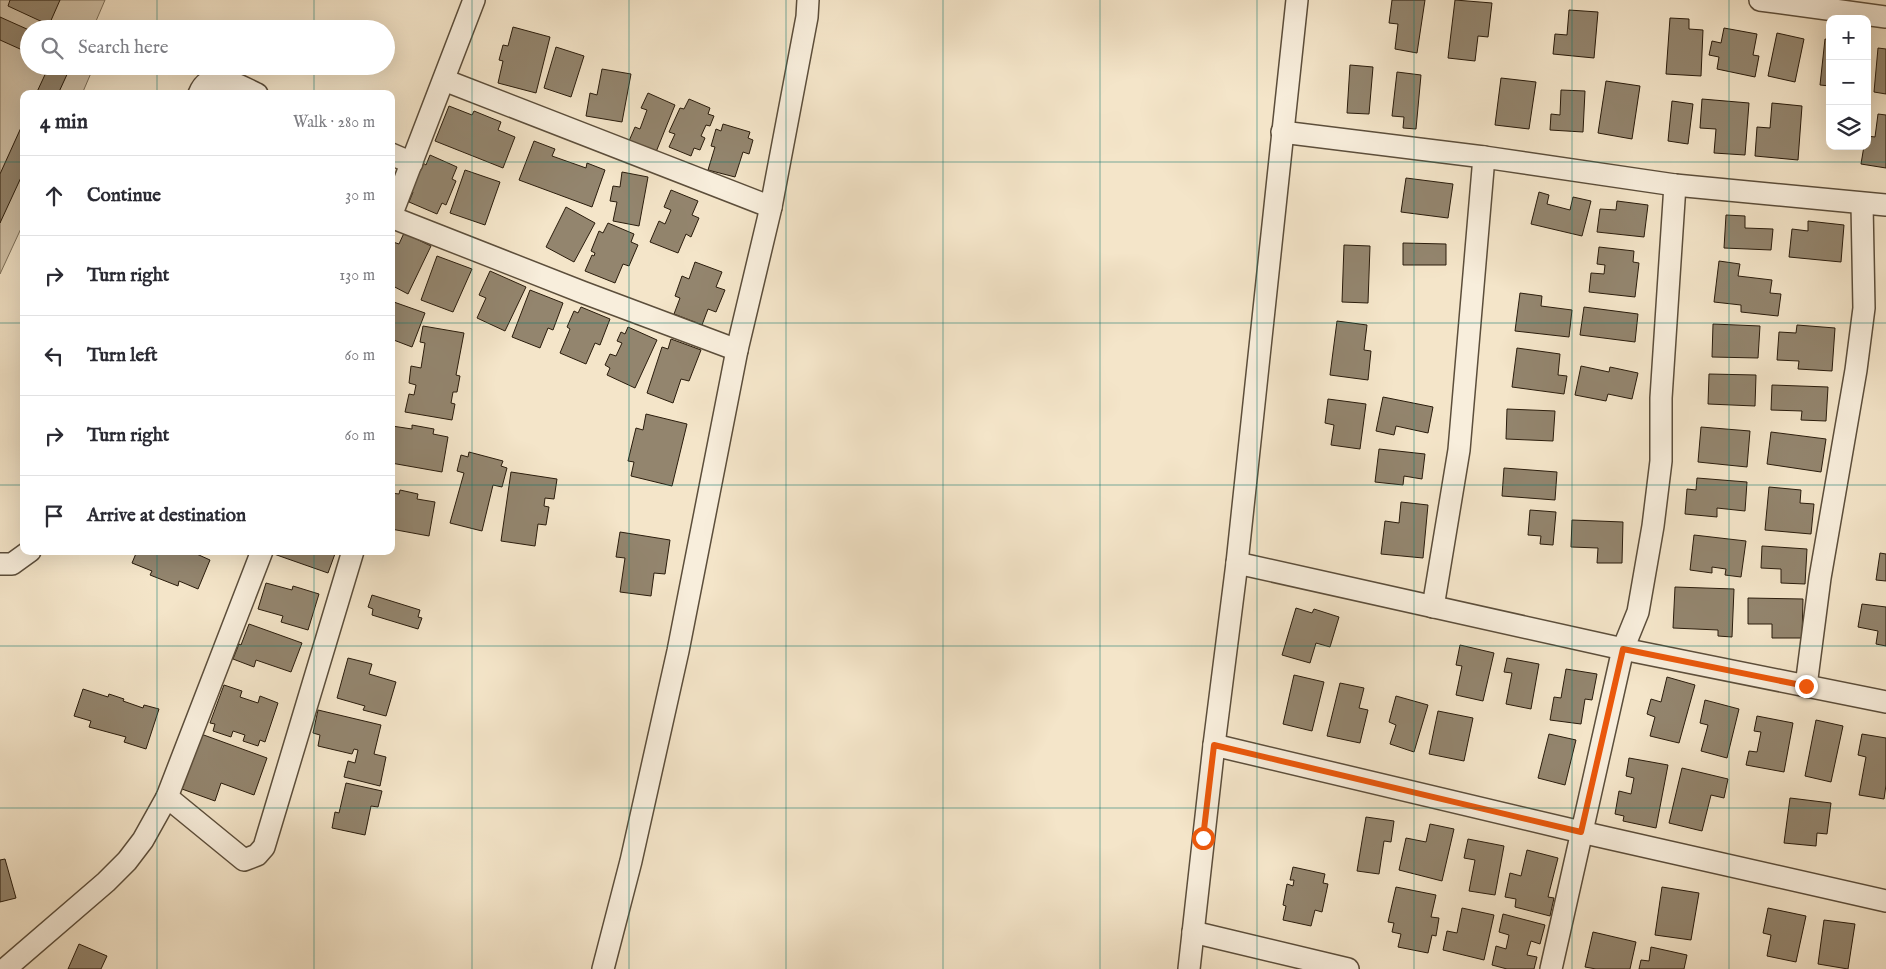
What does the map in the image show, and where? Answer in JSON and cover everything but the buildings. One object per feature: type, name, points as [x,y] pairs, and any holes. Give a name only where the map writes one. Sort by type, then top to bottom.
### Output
[{"type":"street","points":[[395,207],[474,0]]},
{"type":"street","points":[[604,969],[619,914],[678,651],[737,350],[771,207],[807,16],[808,0]]},
{"type":"street","points":[[1189,969],[1237,563],[1297,0]]},
{"type":"street","points":[[1760,0],[1886,17]]},
{"type":"street","points":[[200,90],[210,81],[223,79],[248,90]]},
{"type":"street","points":[[444,80],[771,207]]},
{"type":"street","points":[[1282,132],[1484,157],[1675,185],[1886,205]]},
{"type":"street","points":[[395,156],[412,163]]},
{"type":"street","points":[[1433,607],[1459,450],[1484,157]]},
{"type":"street","points":[[1551,969],[1623,649],[1638,612],[1654,526],[1661,461],[1661,398],[1675,185]]},
{"type":"street","points":[[1806,686],[1820,578],[1856,370],[1864,308],[1862,204]]},
{"type":"street","points":[[395,219],[737,350]]},
{"type":"street","points":[[0,564],[12,564],[24,555]]},
{"type":"street","points":[[5,969],[106,882],[127,861],[143,840],[168,797],[260,555]]},
{"type":"street","points":[[168,797],[244,860],[257,855],[264,847],[352,555]]},
{"type":"street","points":[[1237,563],[1623,649],[1886,702]]},
{"type":"street","points":[[1214,745],[1581,832],[1886,901]]},
{"type":"street","points":[[1193,932],[1348,969]]},
{"type":"shaded area","points":[[0,0],[105,0],[96,20],[20,20],[20,75],[90,75],[84,90],[20,90],[20,231],[0,274]]},
{"type":"route","points":[[1203,838],[1214,745],[1581,832],[1623,649],[1806,686]]}]
